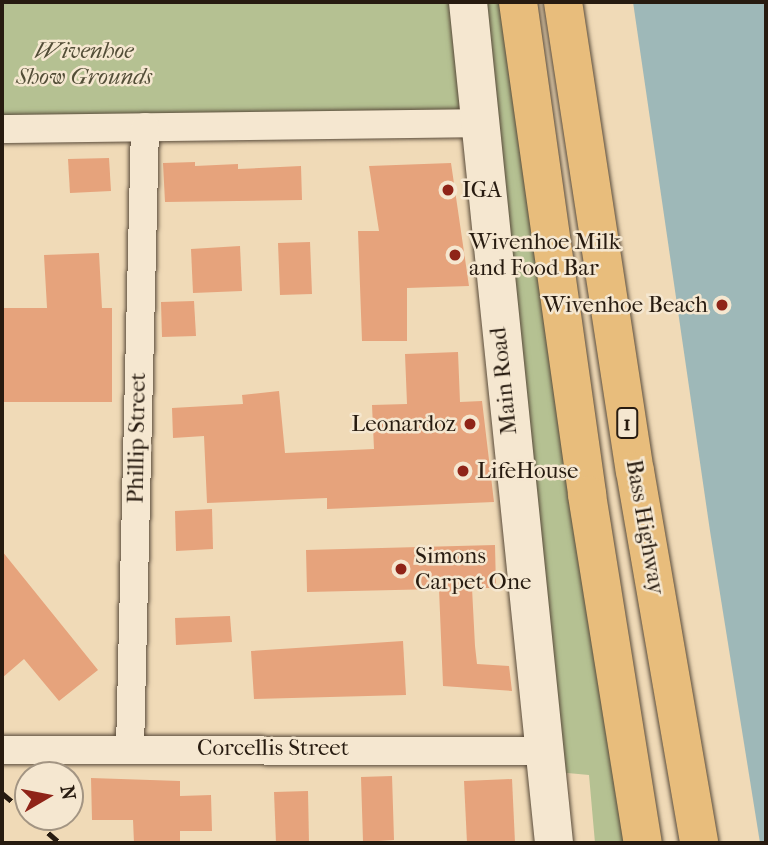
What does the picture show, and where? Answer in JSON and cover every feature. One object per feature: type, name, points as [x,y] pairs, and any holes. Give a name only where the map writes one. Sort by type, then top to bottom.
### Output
[{"type":"highway","points":[[518,2],[587,495],[643,843]]},
{"type":"highway","name":"Bass Highway","points":[[563,2],[635,471],[699,843]]},
{"type":"street","name":"Main Road","points":[[468,2],[477,123],[554,843]]},
{"type":"street","points":[[2,130],[477,123]]},
{"type":"street","name":"Phillip Street","points":[[130,749],[145,127]]},
{"type":"street","name":"Corcellis Street","points":[[2,750],[544,751]]},
{"type":"green space","name":"Wivenhoe Show Grounds","points":[[2,2],[518,2],[643,843],[595,843],[589,775],[546,771],[477,123],[2,129]]},
{"type":"water","name":"Wivenhoe Beach","points":[[633,2],[766,2],[766,843],[760,843],[710,531]]},
{"type":"building","points":[[109,158],[111,191],[70,193],[68,159]]},
{"type":"building","points":[[195,162],[195,166],[238,164],[238,169],[301,166],[302,200],[165,202],[163,163]]},
{"type":"building","points":[[451,163],[469,286],[407,288],[407,341],[362,341],[358,231],[379,231],[369,166]]},
{"type":"building","points":[[310,242],[312,294],[280,295],[278,243]]},
{"type":"building","points":[[240,246],[242,291],[193,293],[191,249]]},
{"type":"building","points":[[99,253],[102,308],[112,308],[112,402],[2,402],[2,308],[47,308],[44,255]]},
{"type":"building","points":[[194,301],[196,336],[162,337],[161,302]]},
{"type":"building","points":[[458,352],[460,402],[482,401],[494,502],[327,509],[327,498],[207,503],[204,436],[173,438],[172,408],[243,404],[242,395],[279,391],[285,453],[374,449],[372,405],[407,404],[405,354]]},
{"type":"building","points":[[212,509],[213,549],[176,551],[175,511]]},
{"type":"building","name":"Simons Carpet One","points":[[495,545],[496,588],[472,588],[477,664],[509,666],[512,691],[443,686],[439,589],[307,592],[306,550]]},
{"type":"building","points":[[2,551],[98,670],[59,701],[24,659],[2,678]]},
{"type":"building","points":[[230,616],[232,642],[176,645],[175,618]]},
{"type":"building","points":[[403,641],[406,695],[254,699],[251,651]]},
{"type":"building","points":[[392,776],[394,840],[363,842],[361,777]]},
{"type":"building","points":[[91,778],[180,781],[180,796],[211,795],[212,831],[180,831],[180,843],[134,843],[133,820],[92,820]]},
{"type":"building","points":[[512,779],[515,843],[467,843],[464,781]]},
{"type":"building","points":[[308,791],[309,843],[276,843],[274,792]]},
{"type":"railway","points":[[2,793],[14,803]]},
{"type":"railway","points":[[46,831],[60,843]]},
{"type":"place","name":"IGA","points":[[448,190]]},
{"type":"place","name":"Wivenhoe Milk and Food Bar","points":[[455,255]]},
{"type":"place","name":"Wivenhoe Beach","points":[[722,305]]},
{"type":"place","name":"Leonardoz","points":[[470,424]]},
{"type":"place","name":"LifeHouse","points":[[463,471]]},
{"type":"place","name":"Simons Carpet One","points":[[401,569]]}]
